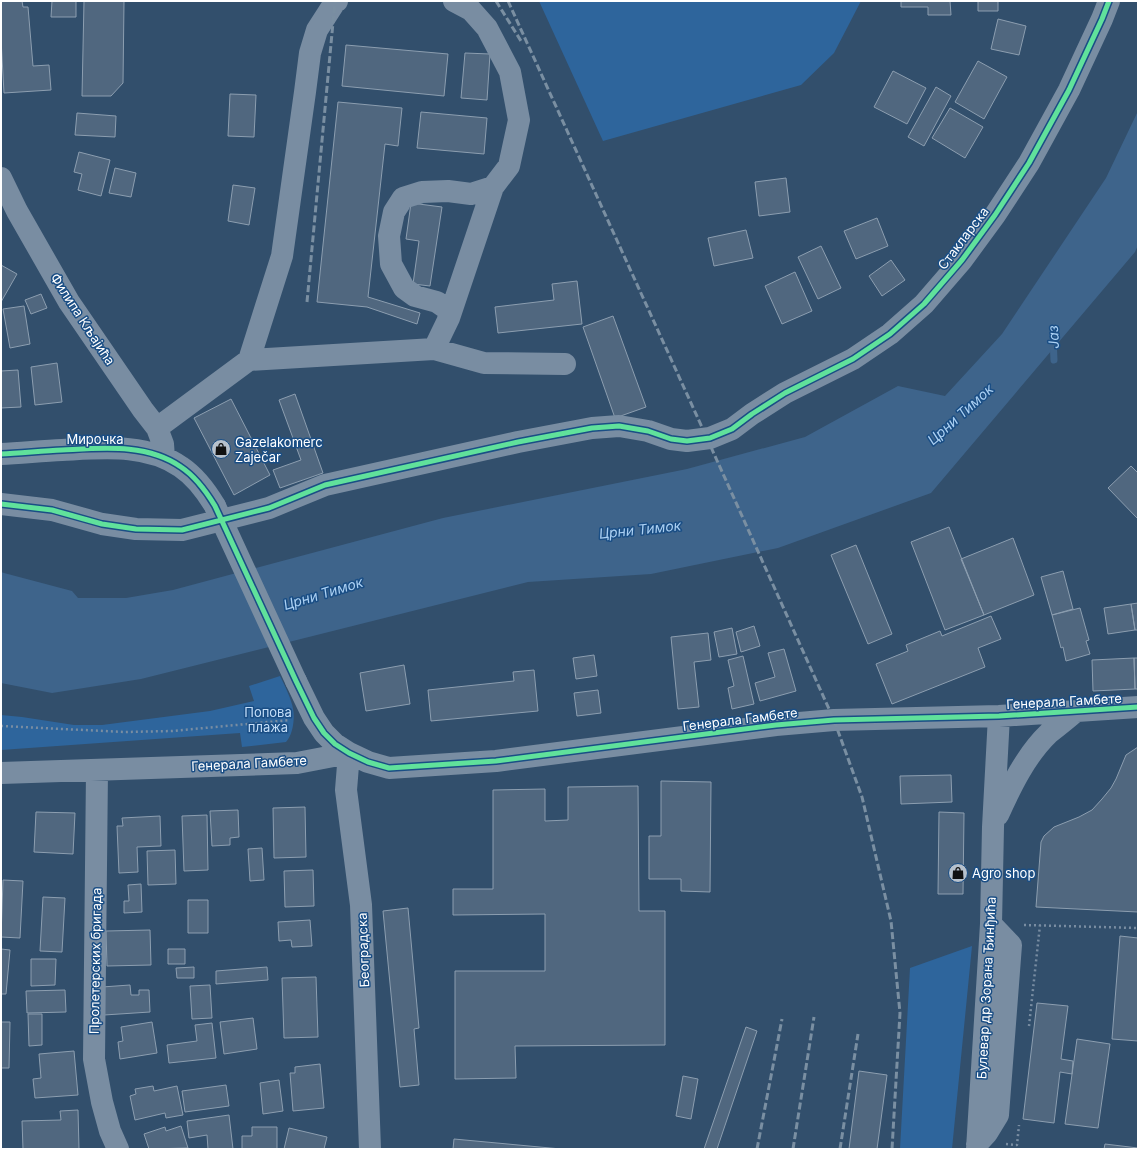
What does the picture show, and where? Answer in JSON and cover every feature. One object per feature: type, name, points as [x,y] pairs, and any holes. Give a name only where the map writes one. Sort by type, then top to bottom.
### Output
[{"type":"street","points":[[249,360],[282,256],[310,53],[317,30],[337,1]]},
{"type":"street","points":[[434,349],[449,318],[493,188],[509,166],[518,120],[510,72],[487,28],[471,10],[454,1]]},
{"type":"street","name":"Стакларска","points":[[1,504],[52,510],[102,524],[136,529],[182,530],[269,508],[325,485],[518,442],[592,428],[619,426],[648,431],[671,439],[687,441],[710,438],[732,429],[785,393],[853,359],[890,334],[924,304],[962,260],[995,215],[1029,163],[1069,90],[1109,1]]},
{"type":"street","name":"Филипа Кљајића","points":[[1,178],[17,211],[69,302],[157,428],[163,444],[164,458]]},
{"type":"street","points":[[449,318],[447,309],[437,302],[415,296],[404,288],[392,264],[389,236],[394,212],[404,198],[422,192],[448,191],[471,194],[493,188]]},
{"type":"street","points":[[157,428],[249,360],[434,349],[484,363],[565,364]]},
{"type":"street","name":"Мирочка","points":[[1,454],[100,448],[126,449],[146,452],[164,458],[182,467],[200,483],[215,506],[314,718],[324,733],[335,744],[349,753]]},
{"type":"street","name":"Генерала Гамбете","points":[[1,773],[298,763],[349,753],[368,762],[389,768],[460,764],[496,761],[776,725],[834,720],[999,716],[1138,707]]},
{"type":"street","name":"Булевар др Зорана Ђинђића","points":[[993,827],[1016,779],[1031,755],[1049,734],[1076,711]]},
{"type":"street","name":"Булевар др Зорана Ђинђића","points":[[977,1146],[991,924],[993,827],[999,716]]},
{"type":"street","name":"Београдска","points":[[349,753],[346,790],[361,905],[370,1149]]},
{"type":"street","name":"Пролетерских бригада","points":[[97,770],[94,1059],[102,1102],[110,1132],[118,1149]]},
{"type":"path","points":[[1,726],[125,732],[172,731],[314,718]]},
{"type":"path","points":[[991,924],[1138,928]]},
{"type":"green space","points":[[539,1],[861,1],[834,53],[801,85],[603,141]]},
{"type":"green space","name":"Попова плажа","points":[[280,676],[290,697],[294,713],[292,731],[286,742],[242,747],[240,733],[1,750],[1,715],[74,725],[102,725],[210,711],[254,701],[249,686]]},
{"type":"green space","points":[[972,946],[952,1149],[900,1149],[910,968]]},
{"type":"water","name":"Црни Тимок","points":[[1138,111],[1138,245],[1135,252],[931,493],[778,548],[651,574],[528,582],[141,679],[52,693],[1,683],[1,572],[72,591],[78,598],[126,598],[173,590],[443,518],[687,469],[805,437],[898,386],[945,396],[1002,334],[1106,178]]},
{"type":"building","points":[[1,1],[22,1],[23,7],[28,7],[33,66],[49,65],[51,90],[4,93],[1,39]]},
{"type":"building","points":[[52,1],[76,1],[76,17],[51,17]]},
{"type":"building","points":[[84,1],[124,1],[123,83],[111,96],[82,96]]},
{"type":"building","points":[[901,1],[950,1],[951,15],[928,15],[928,7],[901,7]]},
{"type":"building","points":[[978,1],[998,1],[998,11],[978,11]]},
{"type":"building","points":[[998,19],[1026,26],[1019,55],[991,49]]},
{"type":"building","points":[[346,45],[448,54],[444,96],[342,86]]},
{"type":"building","points":[[465,53],[490,54],[487,100],[461,98]]},
{"type":"building","points":[[978,61],[1007,77],[984,119],[955,102]]},
{"type":"building","points":[[893,71],[926,88],[907,124],[874,107]]},
{"type":"building","points":[[936,87],[951,96],[924,146],[908,137]]},
{"type":"building","points":[[230,94],[256,95],[254,137],[228,136]]},
{"type":"building","points":[[338,102],[402,108],[398,146],[385,144],[368,297],[420,313],[417,324],[367,307],[317,302]]},
{"type":"building","points":[[950,108],[983,127],[965,158],[932,138]]},
{"type":"building","points":[[421,112],[487,118],[484,154],[417,148]]},
{"type":"building","points":[[77,113],[116,116],[115,137],[75,135]]},
{"type":"building","points":[[79,152],[110,160],[101,196],[78,190],[82,174],[74,172]]},
{"type":"building","points":[[115,168],[136,173],[131,197],[109,193]]},
{"type":"building","points":[[786,178],[790,212],[759,216],[755,182]]},
{"type":"building","points":[[233,185],[255,188],[249,225],[228,221]]},
{"type":"building","points":[[411,203],[442,207],[430,286],[413,284],[419,241],[406,239]]},
{"type":"building","points":[[877,218],[888,246],[856,259],[844,231]]},
{"type":"building","points":[[746,230],[753,258],[714,266],[708,238]]},
{"type":"building","points":[[821,246],[841,288],[818,299],[798,257]]},
{"type":"building","points":[[891,260],[905,280],[882,296],[869,276]]},
{"type":"building","points":[[1,265],[17,274],[1,302]]},
{"type":"building","points":[[795,272],[812,311],[782,324],[765,286]]},
{"type":"building","points":[[577,281],[582,324],[498,333],[495,307],[554,300],[552,284]]},
{"type":"building","points":[[41,294],[47,308],[31,314],[25,300]]},
{"type":"building","points":[[24,306],[30,344],[10,348],[3,309]]},
{"type":"building","points":[[613,316],[646,407],[615,418],[583,327]]},
{"type":"building","points":[[57,363],[62,402],[35,405],[31,367]]},
{"type":"building","points":[[18,370],[21,407],[1,408],[1,371]]},
{"type":"building","points":[[295,394],[323,473],[280,488],[273,470],[301,460],[279,400]]},
{"type":"building","points":[[231,399],[270,475],[234,495],[194,418]]},
{"type":"building","points":[[1131,466],[1138,473],[1138,519],[1108,488]]},
{"type":"building","points":[[949,527],[984,615],[945,630],[911,542]]},
{"type":"building","points":[[1013,538],[1034,595],[984,615],[961,559]]},
{"type":"building","points":[[856,545],[892,634],[868,644],[831,555]]},
{"type":"building","points":[[1063,571],[1073,609],[1052,615],[1041,577]]},
{"type":"building","points":[[1138,603],[1138,630],[1135,630],[1131,604]]},
{"type":"building","points":[[1131,604],[1135,630],[1108,634],[1104,608]]},
{"type":"building","points":[[1080,608],[1089,640],[1086,641],[1090,654],[1066,661],[1063,647],[1061,648],[1052,615]]},
{"type":"building","points":[[991,616],[1001,639],[978,648],[985,667],[892,704],[876,664],[908,651],[906,645],[940,631],[942,636]]},
{"type":"building","points":[[754,626],[760,646],[741,652],[736,632]]},
{"type":"building","points":[[732,628],[737,654],[719,657],[714,632]]},
{"type":"building","points":[[708,633],[711,660],[694,662],[699,707],[678,709],[671,637]]},
{"type":"building","points":[[784,649],[796,691],[760,701],[755,683],[775,677],[768,653]]},
{"type":"building","points":[[594,655],[597,676],[576,679],[573,658]]},
{"type":"building","points":[[743,656],[754,704],[732,709],[728,688],[734,686],[728,660]]},
{"type":"building","points":[[1134,658],[1135,689],[1093,691],[1092,660]]},
{"type":"building","points":[[1134,658],[1138,658],[1138,689],[1135,689]]},
{"type":"building","points":[[404,665],[410,704],[366,711],[360,673]]},
{"type":"building","points":[[534,670],[538,711],[431,721],[428,690],[514,681],[513,672]]},
{"type":"building","points":[[598,690],[601,713],[577,716],[574,693]]},
{"type":"building","points":[[1138,747],[1138,912],[1036,907],[1041,842],[1044,836],[1054,827],[1092,810],[1111,788],[1126,755]]},
{"type":"building","points":[[951,775],[952,802],[901,804],[900,776]]},
{"type":"building","points":[[661,781],[711,782],[710,892],[681,891],[681,879],[649,879],[649,836],[661,836]]},
{"type":"building","points":[[638,786],[639,911],[665,911],[665,1045],[515,1046],[516,1078],[455,1079],[455,971],[545,971],[545,914],[453,915],[453,889],[493,889],[493,790],[545,789],[545,821],[568,820],[568,787]]},
{"type":"building","points":[[305,807],[306,857],[274,858],[273,808]]},
{"type":"building","points":[[238,810],[239,837],[230,838],[230,845],[212,846],[210,811]]},
{"type":"building","points":[[36,812],[75,813],[73,854],[34,852]]},
{"type":"building","points":[[939,812],[964,813],[963,894],[938,894]]},
{"type":"building","points":[[207,815],[208,870],[184,871],[182,816]]},
{"type":"building","points":[[160,816],[161,846],[137,847],[138,872],[119,873],[117,826],[123,826],[122,818]]},
{"type":"building","points":[[262,848],[264,880],[250,881],[248,849]]},
{"type":"building","points":[[175,850],[176,884],[148,885],[147,851]]},
{"type":"building","points":[[313,870],[314,906],[285,907],[284,871]]},
{"type":"building","points":[[3,880],[23,881],[20,938],[1,937]]},
{"type":"building","points":[[141,884],[142,912],[124,913],[124,901],[129,901],[128,885]]},
{"type":"building","points":[[43,897],[65,898],[62,952],[40,951]]},
{"type":"building","points":[[188,900],[208,900],[208,933],[188,933]]},
{"type":"building","points":[[408,908],[419,1028],[414,1029],[419,1085],[400,1087],[383,911]]},
{"type":"building","points":[[310,920],[312,946],[292,947],[291,940],[279,941],[278,922]]},
{"type":"building","points":[[150,930],[151,965],[107,966],[106,931]]},
{"type":"building","points":[[1120,936],[1138,938],[1138,1041],[1112,1039]]},
{"type":"building","points":[[1,949],[10,950],[6,994],[1,994]]},
{"type":"building","points":[[168,949],[185,949],[185,964],[168,964]]},
{"type":"building","points":[[31,959],[56,959],[55,985],[31,986]]},
{"type":"building","points":[[194,967],[194,978],[177,978],[176,968]]},
{"type":"building","points":[[267,967],[268,980],[216,984],[216,971]]},
{"type":"building","points":[[316,977],[318,1037],[284,1038],[282,978]]},
{"type":"building","points":[[130,985],[131,995],[139,995],[139,990],[149,990],[150,1012],[104,1015],[102,987]]},
{"type":"building","points":[[210,985],[212,1018],[192,1019],[190,986]]},
{"type":"building","points":[[65,990],[66,1012],[27,1013],[26,991]]},
{"type":"building","points":[[1037,1003],[1068,1006],[1061,1059],[1073,1061],[1072,1074],[1060,1072],[1054,1123],[1023,1119]]},
{"type":"building","points":[[28,1014],[42,1014],[42,1045],[29,1046]]},
{"type":"building","points":[[253,1018],[257,1049],[224,1054],[220,1022]]},
{"type":"building","points":[[1,1022],[10,1022],[9,1068],[1,1068]]},
{"type":"building","points":[[152,1022],[157,1053],[120,1059],[118,1042],[123,1041],[121,1027]]},
{"type":"building","points":[[212,1023],[216,1058],[169,1063],[167,1045],[197,1041],[195,1025]]},
{"type":"building","points":[[746,1027],[757,1031],[717,1149],[704,1149]]},
{"type":"building","points":[[1077,1039],[1110,1044],[1098,1128],[1065,1124]]},
{"type":"building","points":[[74,1051],[78,1095],[35,1098],[33,1079],[41,1078],[39,1054]]},
{"type":"building","points":[[320,1064],[324,1108],[293,1111],[290,1073],[295,1073],[295,1067]]},
{"type":"building","points":[[859,1071],[887,1075],[877,1149],[849,1149]]},
{"type":"building","points":[[683,1076],[698,1079],[691,1119],[676,1116]]},
{"type":"building","points":[[279,1080],[283,1111],[263,1114],[260,1083]]},
{"type":"building","points":[[226,1085],[229,1106],[185,1112],[182,1091]]},
{"type":"building","points":[[153,1086],[154,1091],[177,1086],[183,1115],[166,1118],[165,1113],[135,1120],[130,1096],[136,1094],[135,1089]]},
{"type":"building","points":[[78,1110],[79,1149],[23,1149],[22,1121],[61,1120],[60,1111]]},
{"type":"building","points":[[229,1115],[233,1149],[208,1149],[207,1135],[189,1138],[187,1121]]},
{"type":"building","points":[[181,1126],[188,1148],[149,1149],[144,1134],[165,1127],[166,1131]]},
{"type":"building","points":[[252,1127],[277,1127],[277,1149],[242,1149],[242,1136],[252,1136]]},
{"type":"building","points":[[289,1128],[327,1137],[324,1149],[284,1149]]},
{"type":"building","points":[[454,1139],[561,1149],[453,1149]]},
{"type":"building","points":[[1105,1144],[1138,1148],[1138,1149],[1104,1149]]},
{"type":"waterway","name":"Јаз","points":[[1053,338],[1054,360]]},
{"type":"railway","points":[[307,302],[335,1]]},
{"type":"railway","points":[[496,1],[521,41]]},
{"type":"railway","points":[[508,1],[834,720],[862,797],[891,921],[900,1013],[892,1149]]},
{"type":"railway","points":[[793,1149],[814,1017]]},
{"type":"railway","points":[[757,1149],[782,1019]]},
{"type":"railway","points":[[840,1149],[858,1034]]},
{"type":"cycle path","points":[[1,504],[52,510],[102,524],[136,529],[182,530],[269,508],[325,485],[518,442],[592,428],[619,426],[648,431],[671,439],[687,441],[710,438],[732,429],[785,393],[853,359],[890,334],[924,304],[962,260],[995,215],[1029,163],[1069,90],[1109,1]]},
{"type":"cycle path","points":[[1,454],[93,448],[124,449],[154,454],[168,459],[191,475],[215,506],[296,681],[314,718],[324,733],[335,744],[349,753],[368,762],[389,768],[496,761],[776,725],[834,720],[999,716],[1138,707]]},
{"type":"place","name":"Gazelakomerc Zaječar","points":[[221,449]]},
{"type":"place","name":"Agro shop","points":[[958,873]]}]
